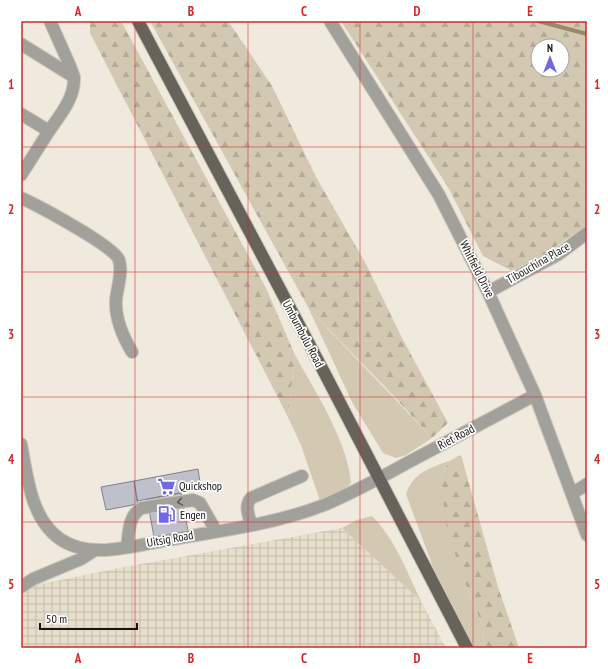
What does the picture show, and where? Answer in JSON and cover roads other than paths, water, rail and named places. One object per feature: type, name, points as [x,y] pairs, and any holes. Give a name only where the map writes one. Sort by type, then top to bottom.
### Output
[{"type":"main road","name":"Umbumbulu Road","points":[[138,21],[325,374],[378,479],[467,648]]},
{"type":"street","points":[[21,175],[71,97],[74,77],[50,21]]},
{"type":"street","name":"Whitfield Drive","points":[[330,21],[439,195],[488,292],[535,395],[573,493],[587,535]]},
{"type":"street","points":[[21,44],[74,77]]},
{"type":"street","points":[[21,114],[49,131]]},
{"type":"street","points":[[21,198],[41,207],[67,222],[116,256],[119,266],[116,310],[122,331],[132,352]]},
{"type":"street","name":"Tibouchina Place","points":[[488,292],[558,254],[587,232]]},
{"type":"street","name":"Riet Road","points":[[378,479],[535,395]]},
{"type":"street","name":"Uitsig Road","points":[[21,444],[34,500],[39,514],[47,527],[72,547],[95,550],[128,547],[251,525],[324,505],[378,479]]},
{"type":"street","points":[[251,525],[247,509],[247,502],[251,498],[302,476]]},
{"type":"street","points":[[573,493],[587,484]]},
{"type":"street","points":[[128,547],[132,517],[135,511],[142,508],[192,500],[200,502],[216,531]]},
{"type":"street","points":[[22,586],[33,579],[75,562],[95,550]]},
{"type":"waterway","points":[[538,21],[587,34]]},
{"type":"place","name":"Quickshop","points":[[166,486]]},
{"type":"place","name":"Engen","points":[[167,515]]}]
